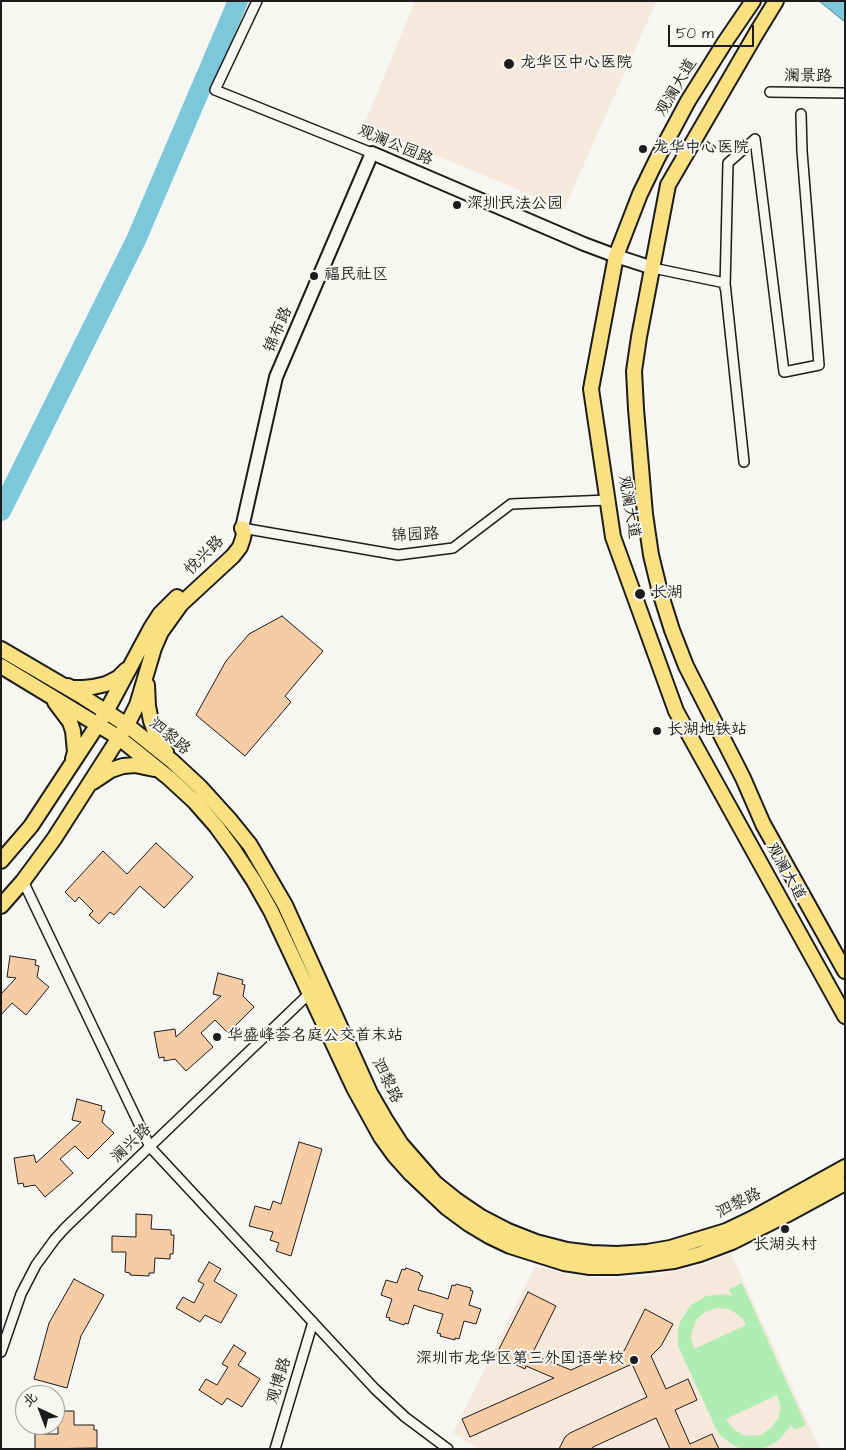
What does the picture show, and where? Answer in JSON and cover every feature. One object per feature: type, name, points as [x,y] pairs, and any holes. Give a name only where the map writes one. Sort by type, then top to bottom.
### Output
[{"type":"main road","name":"观澜大道","points":[[753,1],[688,101],[640,194],[616,256],[591,389],[613,537],[676,711],[845,1016]]},
{"type":"main road","name":"观澜大道","points":[[776,1],[668,185],[634,371],[636,409],[645,514],[660,592],[672,630],[691,674],[764,824],[844,967]]},
{"type":"main road","name":"观澜公园路","points":[[372,153],[584,244],[653,268]]},
{"type":"main road","name":"锦布路","points":[[242,528],[276,377],[372,153]]},
{"type":"main road","name":"悦兴路","points":[[1,861],[32,826],[98,725],[160,614],[225,555],[242,528]]},
{"type":"main road","name":"悦兴路","points":[[1,906],[23,881],[54,840],[127,725],[137,705],[154,648],[165,625],[182,604],[234,556],[244,538],[242,528]]},
{"type":"main road","name":"泗黎路","points":[[1,649],[127,725],[172,761],[229,819],[250,845],[285,905],[370,1093],[384,1119],[401,1144],[435,1183],[481,1217],[508,1231],[536,1242],[567,1250],[617,1254],[647,1252],[670,1248],[726,1231],[845,1167]]},
{"type":"main road","points":[[57,682],[72,688],[106,684],[118,678],[128,669],[135,658]]},
{"type":"main road","name":"泗黎路","points":[[1,666],[118,738],[194,801],[216,826],[254,880],[271,911],[367,1113],[381,1137],[394,1155],[427,1190],[468,1224],[518,1249],[564,1263],[590,1267],[617,1267],[674,1260],[700,1254],[732,1242],[845,1183]]},
{"type":"main road","points":[[147,673],[148,706],[151,721],[156,735],[172,761]]},
{"type":"main road","points":[[45,693],[57,704],[70,722],[75,740],[75,752],[71,765]]},
{"type":"main road","points":[[87,787],[110,770],[123,766],[142,766],[160,771]]},
{"type":"street","name":"观澜公园路","points":[[257,1],[216,90],[372,153]]},
{"type":"street","name":"澜景路","points":[[770,92],[845,93]]},
{"type":"street","points":[[744,462],[725,288],[728,163],[755,139],[784,372],[819,365],[802,151],[801,114]]},
{"type":"street","points":[[653,268],[724,283],[725,288]]},
{"type":"street","name":"锦园路","points":[[242,528],[398,555],[453,548],[511,504],[608,500]]},
{"type":"street","points":[[23,881],[150,1147],[375,1389],[405,1417],[448,1449]]},
{"type":"street","name":"澜兴路","points":[[1,1352],[21,1294],[36,1265],[66,1227],[321,983]]},
{"type":"street","name":"观博路","points":[[275,1449],[314,1322]]},
{"type":"shaded area","name":"龙华区中心医院","points":[[415,1],[656,2],[564,209],[364,125]]},
{"type":"shaded area","name":"深圳市龙华区第三外国语学校","points":[[731,1253],[820,1449],[479,1449],[453,1433],[535,1266],[591,1277],[620,1278],[649,1276],[677,1271],[705,1264]]},
{"type":"green space","points":[[742,1283],[806,1425],[794,1430],[791,1425],[780,1439],[760,1449],[739,1448],[718,1433],[678,1346],[678,1328],[691,1305],[706,1296],[724,1294],[732,1296],[729,1289]],"holes":[[[717,1308],[728,1309],[734,1312],[743,1319],[746,1325],[694,1349],[691,1337],[696,1320],[705,1312]],[[777,1395],[781,1407],[778,1419],[771,1428],[761,1435],[743,1435],[733,1429],[726,1419]]]},
{"type":"water","points":[[819,1],[845,1],[845,22]]},
{"type":"building","points":[[282,616],[323,651],[285,696],[291,702],[245,756],[196,715],[226,661],[249,634]]},
{"type":"building","points":[[156,843],[193,877],[164,908],[140,886],[114,915],[110,912],[99,924],[89,915],[93,911],[79,897],[75,902],[65,892],[103,851],[127,874]]},
{"type":"building","points":[[10,956],[36,960],[35,965],[39,966],[37,977],[49,987],[26,1015],[12,1003],[1,1015],[1,994],[16,978],[7,977]]},
{"type":"building","points":[[218,973],[243,980],[242,984],[245,985],[243,996],[254,1007],[228,1033],[215,1020],[201,1033],[213,1047],[186,1071],[175,1059],[164,1061],[164,1057],[159,1058],[154,1032],[175,1029],[176,1037],[221,996],[213,994]]},
{"type":"building","points":[[77,1099],[102,1106],[101,1110],[105,1111],[102,1122],[114,1133],[88,1159],[75,1146],[60,1159],[73,1173],[45,1197],[35,1185],[24,1187],[23,1183],[18,1184],[14,1158],[34,1155],[36,1163],[81,1122],[72,1120]]},
{"type":"building","points":[[299,1142],[322,1149],[291,1256],[276,1251],[279,1243],[270,1240],[273,1232],[249,1226],[255,1206],[270,1210],[273,1201],[281,1204]]},
{"type":"building","points":[[136,1214],[152,1215],[151,1229],[171,1230],[171,1235],[174,1235],[173,1254],[170,1254],[170,1259],[155,1258],[154,1273],[149,1273],[149,1276],[130,1275],[130,1273],[125,1272],[126,1252],[112,1252],[112,1236],[136,1237]]},
{"type":"building","points":[[209,1262],[221,1269],[214,1281],[237,1295],[221,1323],[205,1315],[200,1322],[176,1308],[183,1297],[194,1303],[204,1284],[198,1281]]},
{"type":"building","points":[[406,1268],[423,1276],[418,1290],[448,1299],[452,1285],[455,1286],[456,1284],[471,1288],[470,1290],[473,1291],[469,1305],[481,1309],[476,1324],[464,1321],[459,1339],[455,1338],[455,1340],[440,1336],[441,1334],[437,1333],[443,1314],[414,1305],[408,1324],[405,1323],[404,1325],[389,1320],[390,1318],[386,1317],[392,1299],[381,1295],[386,1280],[397,1283],[402,1269],[405,1270]]},
{"type":"building","points":[[74,1279],[104,1295],[81,1336],[67,1388],[65,1385],[56,1385],[34,1379],[49,1323]]},
{"type":"building","points":[[528,1292],[556,1306],[532,1354],[571,1370],[597,1358],[599,1362],[624,1351],[645,1309],[673,1324],[661,1346],[651,1356],[666,1389],[688,1379],[697,1400],[675,1410],[690,1444],[712,1434],[719,1449],[670,1449],[656,1418],[592,1449],[559,1449],[565,1437],[570,1433],[647,1397],[632,1364],[470,1437],[462,1419],[554,1378],[526,1366],[525,1369],[496,1355]]},
{"type":"building","points":[[234,1345],[246,1353],[238,1365],[260,1379],[242,1407],[227,1398],[222,1405],[199,1390],[206,1379],[217,1385],[228,1367],[222,1364]]},
{"type":"building","points":[[65,1411],[74,1411],[74,1425],[94,1425],[94,1430],[97,1430],[97,1448],[35,1449],[35,1435],[65,1435]]},
{"type":"waterway","points":[[1,511],[136,240],[238,1]]},
{"type":"place","name":"龙华区中心医院","points":[[509,64]]},
{"type":"place","name":"龙华中心医院","points":[[643,149]]},
{"type":"place","name":"深圳民法公园","points":[[457,205]]},
{"type":"place","name":"福民社区","points":[[314,276]]},
{"type":"place","name":"长湖","points":[[640,594]]},
{"type":"place","name":"长湖地铁站","points":[[657,731]]},
{"type":"place","name":"华盛峰荟名庭公交首末站","points":[[217,1037]]},
{"type":"place","name":"长湖头村","points":[[785,1229]]},
{"type":"place","name":"深圳市龙华区第三外国语学校","points":[[634,1360]]}]
